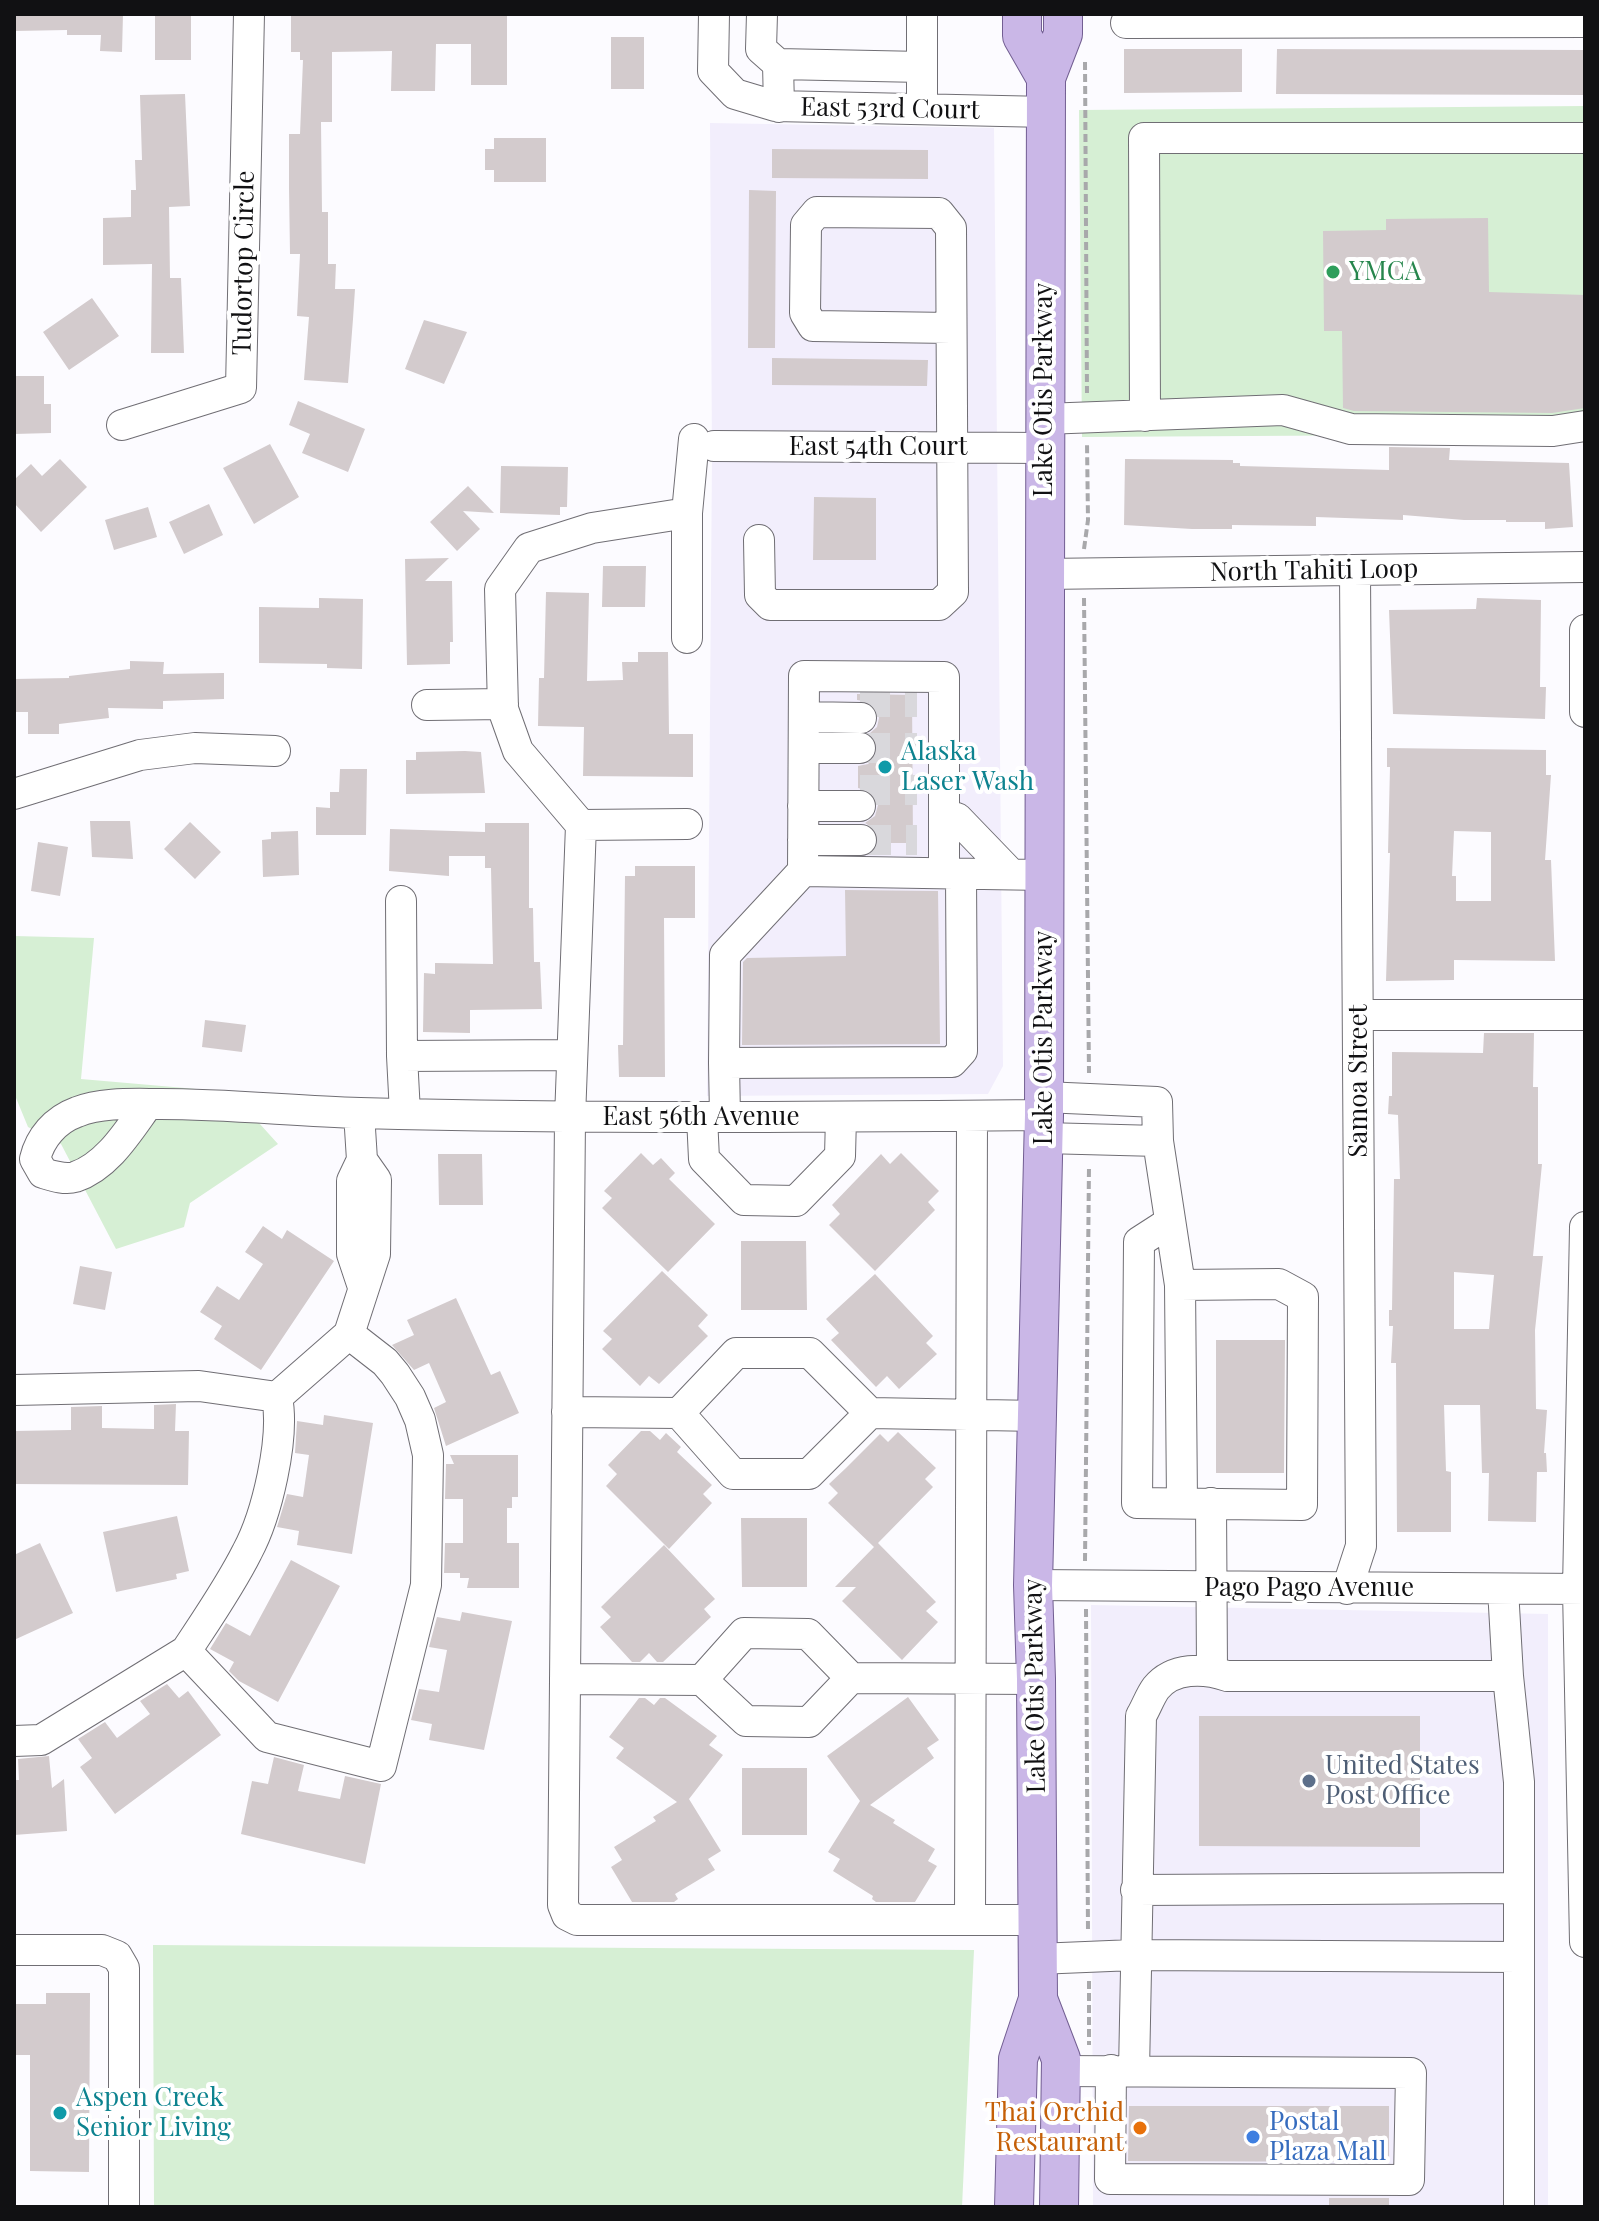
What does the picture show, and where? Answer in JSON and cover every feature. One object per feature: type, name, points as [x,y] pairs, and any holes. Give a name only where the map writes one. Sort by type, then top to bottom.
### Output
[{"type":"main road","points":[[1022,14],[1022,36],[1046,95]]},
{"type":"main road","name":"Lake Otis Parkway","points":[[1059,2207],[1061,2059],[1038,1999],[1037,1959],[1033,1585],[1044,1117],[1028,875],[1044,574],[1046,95],[1063,34],[1063,14]]},
{"type":"main road","name":"Lake Otis Parkway","points":[[1014,2207],[1018,2059],[1038,1999]]},
{"type":"street","name":"Tudortop Circle","points":[[122,425],[241,388],[249,14]]},
{"type":"street","name":"East 53rd Court","points":[[714,14],[713,71],[735,94],[779,107],[922,109],[1046,95]]},
{"type":"street","points":[[762,14],[761,49],[778,64],[922,67]]},
{"type":"street","points":[[922,14],[922,109]]},
{"type":"street","points":[[1126,23],[1585,22]]},
{"type":"street","points":[[778,64],[779,107]]},
{"type":"street","points":[[1145,416],[1144,138],[1585,138]]},
{"type":"street","points":[[759,540],[760,595],[770,605],[939,605],[953,592],[951,228],[939,213],[817,212],[806,225],[805,313],[813,326],[951,328]]},
{"type":"street","name":"East 54th Court","points":[[687,513],[704,443],[953,447],[1145,416],[1283,410],[1351,429],[1553,431],[1585,426]]},
{"type":"street","points":[[687,638],[687,513],[592,528],[529,548],[500,589],[503,704],[518,751],[581,825],[570,1118],[563,1905],[567,1915],[577,1920],[1037,1920]]},
{"type":"street","name":"North Tahiti Loop","points":[[1044,574],[1585,567]]},
{"type":"street","name":"Samoa Street","points":[[1347,1589],[1361,1546],[1355,572]]},
{"type":"street","points":[[1585,630],[1585,712]]},
{"type":"street","points":[[724,1063],[952,1062],[962,1051],[952,873],[931,815],[930,726],[944,677],[804,676],[803,871],[725,955],[724,1063],[704,1159],[744,1200],[796,1201],[840,1156],[841,1117]]},
{"type":"street","points":[[427,705],[503,704]]},
{"type":"street","points":[[804,724],[860,725],[804,724]]},
{"type":"street","points":[[14,794],[140,755],[195,748],[275,751]]},
{"type":"street","points":[[803,814],[860,815],[803,814]]},
{"type":"street","points":[[931,815],[957,818],[1028,875]]},
{"type":"street","points":[[581,825],[687,824]]},
{"type":"street","points":[[803,871],[1028,875]]},
{"type":"street","points":[[401,901],[405,1113]]},
{"type":"street","points":[[1359,1015],[1585,1015]]},
{"type":"street","points":[[402,1056],[572,1055]]},
{"type":"street","points":[[1044,1117],[1157,1102],[1158,1141],[1180,1285],[1196,1502],[1211,1587],[1212,1671]]},
{"type":"street","name":"East 56th Avenue","points":[[148,1104],[570,1118],[1044,1117]]},
{"type":"street","points":[[14,1390],[199,1386],[277,1397],[349,1334],[363,1287],[352,1254],[352,1181],[362,1160],[359,1113]]},
{"type":"street","points":[[970,1920],[972,1116]]},
{"type":"street","points":[[1044,1117],[1158,1141]]},
{"type":"street","points":[[1170,1222],[1139,1242],[1137,1503],[1302,1505],[1303,1297],[1279,1284],[1180,1285]]},
{"type":"street","points":[[1585,1227],[1582,1589],[1585,1942]]},
{"type":"street","points":[[186,1651],[267,1737],[381,1766],[426,1585],[428,1455],[420,1420],[395,1374],[385,1362],[349,1334]]},
{"type":"street","points":[[567,1412],[679,1413],[736,1353],[810,1353],[870,1413],[1039,1416]]},
{"type":"street","points":[[14,1741],[41,1740],[186,1651],[249,1549],[275,1462],[281,1417],[277,1397]]},
{"type":"street","points":[[679,1413],[733,1474],[809,1474],[870,1413]]},
{"type":"street","name":"Pago Pago Avenue","points":[[1033,1585],[1582,1589]]},
{"type":"street","points":[[1503,1589],[1519,1782],[1519,2207]]},
{"type":"street","points":[[702,1680],[744,1633],[808,1634],[851,1678],[1036,1679]]},
{"type":"street","points":[[1060,2071],[1123,2070],[1411,2073],[1409,2180],[1110,2179],[1123,2070],[1134,1955],[1141,1716],[1157,1686],[1180,1672],[1212,1671],[1227,1676],[1508,1676]]},
{"type":"street","points":[[565,1679],[702,1680],[746,1721],[809,1722],[851,1678]]},
{"type":"street","points":[[1136,1890],[1519,1888]]},
{"type":"street","points":[[14,1950],[102,1950],[117,1956],[124,1968],[124,2207]]},
{"type":"street","points":[[1037,1959],[1134,1955],[1519,1957]]},
{"type":"shaded area","points":[[710,123],[994,128],[1003,1066],[988,1094],[707,1096],[712,457]]},
{"type":"shaded area","points":[[1091,1605],[1548,1614],[1548,2207],[1093,2207]]},
{"type":"green space","name":"YMCA","points":[[1585,106],[1585,434],[1082,437],[1079,110]]},
{"type":"green space","points":[[14,936],[94,938],[81,1079],[231,1092],[278,1144],[190,1203],[184,1227],[116,1249],[61,1144],[28,1127],[14,1093]]},
{"type":"green space","points":[[153,1945],[974,1950],[962,2207],[154,2207]]},
{"type":"building","points":[[14,14],[123,14],[122,52],[100,51],[101,35],[67,35],[67,30],[14,31]]},
{"type":"building","points":[[155,14],[191,14],[191,60],[155,60]]},
{"type":"building","points":[[507,14],[507,85],[471,85],[471,44],[436,44],[435,91],[391,91],[392,51],[332,52],[332,122],[321,122],[322,212],[328,212],[328,264],[336,264],[335,289],[355,289],[348,383],[304,380],[309,317],[297,316],[300,254],[290,254],[289,188],[289,134],[300,134],[303,60],[300,60],[300,52],[291,52],[291,16]]},
{"type":"building","points":[[611,37],[644,37],[644,89],[611,89]]},
{"type":"building","points":[[1124,49],[1242,49],[1242,92],[1124,93]]},
{"type":"building","points":[[1277,49],[1585,50],[1585,95],[1276,94]]},
{"type":"building","points":[[185,94],[190,206],[169,207],[170,278],[181,278],[184,353],[151,353],[152,264],[103,265],[103,218],[131,217],[131,190],[136,190],[135,160],[142,160],[140,95]]},
{"type":"building","points":[[494,138],[546,138],[546,182],[494,182],[494,170],[485,170],[485,149],[494,149]]},
{"type":"building","points":[[772,149],[928,150],[928,179],[772,178]]},
{"type":"building","points":[[749,190],[776,191],[775,348],[748,348]]},
{"type":"building","points":[[1488,218],[1489,292],[1585,295],[1585,408],[1552,413],[1354,411],[1343,408],[1342,331],[1324,331],[1323,231],[1386,230],[1386,219]]},
{"type":"building","points":[[92,298],[119,336],[69,370],[43,332]]},
{"type":"building","points":[[424,320],[467,332],[444,384],[405,369]]},
{"type":"building","points":[[772,358],[928,360],[927,386],[772,385]]},
{"type":"building","points":[[14,376],[44,376],[44,404],[51,404],[51,433],[14,434]]},
{"type":"building","points":[[298,401],[365,429],[348,472],[302,453],[310,434],[289,425]]},
{"type":"building","points":[[270,444],[299,497],[254,524],[223,468]]},
{"type":"building","points":[[1389,447],[1450,448],[1449,460],[1569,463],[1573,527],[1545,529],[1545,522],[1403,515],[1403,520],[1316,517],[1316,526],[1232,525],[1232,529],[1192,529],[1124,525],[1125,459],[1233,460],[1240,466],[1389,470]]},
{"type":"building","points":[[60,459],[87,487],[41,532],[14,503],[14,480],[31,464],[42,476]]},
{"type":"building","points":[[501,466],[568,467],[567,507],[560,507],[560,515],[500,513]]},
{"type":"building","points":[[468,486],[494,513],[463,511],[480,529],[457,551],[430,522]]},
{"type":"building","points":[[814,497],[876,498],[876,560],[813,560]]},
{"type":"building","points":[[209,504],[223,535],[184,554],[169,522]]},
{"type":"building","points":[[148,507],[157,537],[114,550],[105,520]]},
{"type":"building","points":[[449,558],[425,581],[452,581],[453,642],[450,642],[450,664],[407,665],[405,559]]},
{"type":"building","points":[[603,566],[646,566],[645,607],[602,607]]},
{"type":"building","points":[[546,592],[589,593],[587,681],[623,680],[622,662],[638,662],[638,652],[668,652],[669,734],[693,734],[693,777],[583,776],[584,727],[538,726],[539,678],[544,678]]},
{"type":"building","points":[[319,598],[363,599],[362,669],[327,668],[327,664],[259,663],[259,607],[319,608]]},
{"type":"building","points":[[1477,598],[1541,600],[1540,687],[1546,687],[1545,719],[1393,714],[1389,610],[1476,609]]},
{"type":"building","points":[[130,661],[164,662],[163,674],[224,673],[224,699],[163,701],[163,709],[108,708],[109,718],[59,724],[59,734],[28,734],[28,712],[14,712],[14,679],[69,678],[130,669]]},
{"type":"building","name":"Alaska Laser Wash","points":[[857,694],[912,695],[913,843],[878,843],[876,830],[865,823],[875,816],[878,805],[870,791],[858,788],[858,766],[868,764],[876,756],[878,747],[870,733],[877,727],[879,718],[870,702],[857,700]]},
{"type":"building","points":[[1387,748],[1546,750],[1546,775],[1551,775],[1545,860],[1551,860],[1555,961],[1454,960],[1454,980],[1386,981],[1390,853],[1390,767],[1387,767]],"holes":[[[1454,831],[1491,832],[1491,901],[1456,901],[1456,876],[1452,876]]]},
{"type":"building","points":[[416,752],[481,752],[485,793],[406,794],[406,760],[416,760]]},
{"type":"building","points":[[340,769],[367,769],[366,835],[316,835],[316,807],[330,808],[330,792],[339,792]]},
{"type":"building","points":[[90,821],[130,821],[133,859],[92,857]]},
{"type":"building","points":[[190,822],[221,852],[195,879],[164,849]]},
{"type":"building","points":[[485,823],[529,823],[529,908],[533,908],[534,962],[540,962],[542,1009],[470,1010],[470,1033],[423,1032],[424,973],[435,974],[435,963],[493,964],[491,868],[485,868],[485,856],[449,856],[449,876],[389,871],[390,829],[485,832]]},
{"type":"building","points":[[298,831],[299,875],[263,877],[262,840],[271,839],[271,832]]},
{"type":"building","points":[[38,842],[68,847],[60,896],[31,891]]},
{"type":"building","points":[[635,866],[695,866],[695,918],[664,918],[665,1077],[619,1077],[618,1045],[623,1045],[625,876],[635,876]]},
{"type":"building","points":[[845,890],[938,891],[940,1044],[742,1045],[743,962],[747,958],[846,956]]},
{"type":"building","points":[[205,1020],[246,1025],[242,1052],[202,1047]]},
{"type":"building","points":[[1484,1033],[1534,1033],[1533,1087],[1538,1087],[1538,1164],[1542,1164],[1533,1256],[1543,1256],[1535,1330],[1536,1409],[1547,1410],[1544,1453],[1547,1472],[1537,1472],[1536,1522],[1488,1521],[1489,1473],[1482,1473],[1480,1405],[1444,1405],[1446,1471],[1451,1472],[1451,1532],[1397,1532],[1396,1363],[1391,1363],[1393,1326],[1389,1326],[1389,1310],[1392,1310],[1394,1179],[1400,1179],[1398,1115],[1388,1114],[1389,1096],[1392,1096],[1392,1052],[1483,1053]],"holes":[[[1454,1272],[1494,1275],[1489,1329],[1454,1329]]]},
{"type":"building","points":[[641,1153],[653,1165],[661,1158],[675,1173],[669,1179],[715,1224],[668,1272],[602,1208],[612,1198],[604,1191]]},
{"type":"building","points":[[901,1153],[939,1191],[928,1202],[935,1210],[875,1271],[829,1225],[840,1214],[832,1205],[881,1154],[890,1164]]},
{"type":"building","points":[[438,1154],[482,1154],[483,1205],[439,1205]]},
{"type":"building","points":[[263,1226],[282,1239],[287,1230],[334,1261],[261,1370],[214,1339],[222,1326],[200,1312],[217,1286],[239,1300],[263,1264],[245,1252]]},
{"type":"building","points":[[741,1241],[806,1241],[807,1310],[741,1310]]},
{"type":"building","points":[[80,1266],[112,1272],[105,1310],[73,1304]]},
{"type":"building","points":[[662,1271],[708,1315],[698,1326],[708,1336],[659,1384],[649,1376],[640,1386],[602,1349],[612,1339],[603,1331]]},
{"type":"building","points":[[875,1274],[933,1336],[926,1343],[937,1354],[899,1389],[887,1376],[876,1387],[831,1340],[839,1333],[826,1319]]},
{"type":"building","points":[[456,1298],[491,1375],[500,1371],[519,1413],[446,1446],[434,1408],[446,1402],[429,1363],[414,1370],[392,1345],[414,1335],[407,1320]]},
{"type":"building","points":[[1216,1340],[1285,1340],[1284,1473],[1216,1473]]},
{"type":"building","points":[[176,1404],[175,1431],[189,1431],[188,1485],[14,1484],[14,1431],[71,1430],[71,1407],[102,1406],[102,1428],[154,1429],[154,1405]]},
{"type":"building","points":[[324,1415],[373,1423],[352,1554],[297,1545],[299,1531],[277,1527],[287,1494],[303,1497],[309,1455],[295,1453],[297,1421],[323,1425]]},
{"type":"building","points":[[641,1431],[650,1431],[660,1440],[666,1433],[681,1447],[677,1452],[712,1485],[703,1494],[712,1503],[669,1549],[606,1486],[617,1474],[608,1465]]},
{"type":"building","points":[[898,1432],[936,1468],[925,1479],[933,1487],[878,1543],[936,1602],[926,1611],[938,1622],[902,1660],[842,1601],[856,1587],[835,1587],[874,1547],[828,1503],[838,1493],[829,1484],[880,1434],[888,1442]]},
{"type":"building","points":[[450,1455],[518,1455],[518,1497],[512,1497],[512,1508],[507,1508],[507,1543],[519,1543],[519,1588],[467,1588],[469,1578],[460,1578],[460,1573],[444,1573],[445,1543],[463,1543],[463,1499],[445,1499],[446,1464],[454,1464]]},
{"type":"building","points":[[177,1516],[189,1571],[176,1574],[177,1579],[116,1592],[103,1532]]},
{"type":"building","points":[[741,1518],[807,1518],[807,1587],[742,1587]]},
{"type":"building","points":[[40,1543],[73,1613],[14,1640],[14,1555]]},
{"type":"building","points":[[664,1545],[715,1599],[704,1609],[711,1617],[663,1662],[657,1662],[649,1653],[640,1662],[632,1662],[600,1627],[611,1617],[601,1607]]},
{"type":"building","points":[[291,1560],[340,1586],[278,1702],[239,1681],[229,1671],[234,1662],[210,1649],[226,1623],[250,1636]]},
{"type":"building","points":[[462,1612],[512,1621],[484,1750],[429,1740],[432,1724],[411,1720],[419,1689],[439,1692],[447,1650],[429,1647],[437,1617],[460,1621]]},
{"type":"building","points":[[167,1684],[179,1698],[188,1691],[221,1735],[115,1814],[80,1767],[92,1758],[78,1739],[105,1722],[117,1738],[150,1714],[140,1701]]},
{"type":"building","points":[[908,1697],[939,1740],[927,1748],[934,1758],[870,1805],[935,1849],[928,1861],[937,1866],[915,1902],[876,1902],[873,1896],[833,1871],[840,1859],[828,1852],[860,1801],[827,1756]]},
{"type":"building","points":[[639,1698],[645,1698],[654,1705],[660,1698],[665,1698],[717,1736],[709,1745],[723,1755],[689,1799],[721,1851],[708,1859],[715,1870],[675,1894],[678,1899],[674,1902],[632,1902],[611,1867],[622,1860],[614,1847],[656,1821],[653,1817],[677,1802],[616,1758],[624,1748],[609,1737]]},
{"type":"building","name":"United States Post Office","points":[[1199,1716],[1420,1716],[1420,1847],[1199,1846]]},
{"type":"building","points":[[49,1756],[52,1788],[64,1779],[67,1831],[14,1835],[14,1780],[19,1780],[18,1759]]},
{"type":"building","points":[[274,1757],[304,1765],[298,1791],[340,1799],[345,1776],[381,1784],[365,1864],[241,1834],[252,1781],[268,1784]]},
{"type":"building","points":[[742,1768],[807,1768],[807,1835],[742,1835]]},
{"type":"building","name":"Aspen Creek Senior Living","points":[[46,1993],[90,1993],[89,2172],[30,2171],[30,2055],[14,2055],[14,2004],[46,2004]]},
{"type":"building","name":"Postal Plaza Mall","points":[[1129,2106],[1389,2106],[1389,2162],[1128,2161]]},
{"type":"building","points":[[1329,2198],[1389,2198],[1389,2207],[1329,2207]]},
{"type":"tunnel","points":[[860,702],[917,702]]},
{"type":"tunnel","points":[[860,748],[917,748]]},
{"type":"tunnel","points":[[860,790],[917,790]]},
{"type":"tunnel","points":[[861,840],[917,840]]},
{"type":"place","name":"YMCA","points":[[1333,272]]},
{"type":"place","name":"Alaska Laser Wash","points":[[885,767]]},
{"type":"place","name":"United States Post Office","points":[[1309,1781]]},
{"type":"place","name":"Aspen Creek Senior Living","points":[[60,2113]]},
{"type":"place","name":"Thai Orchid Restaurant","points":[[1140,2128]]},
{"type":"place","name":"Postal Plaza Mall","points":[[1253,2137]]}]
